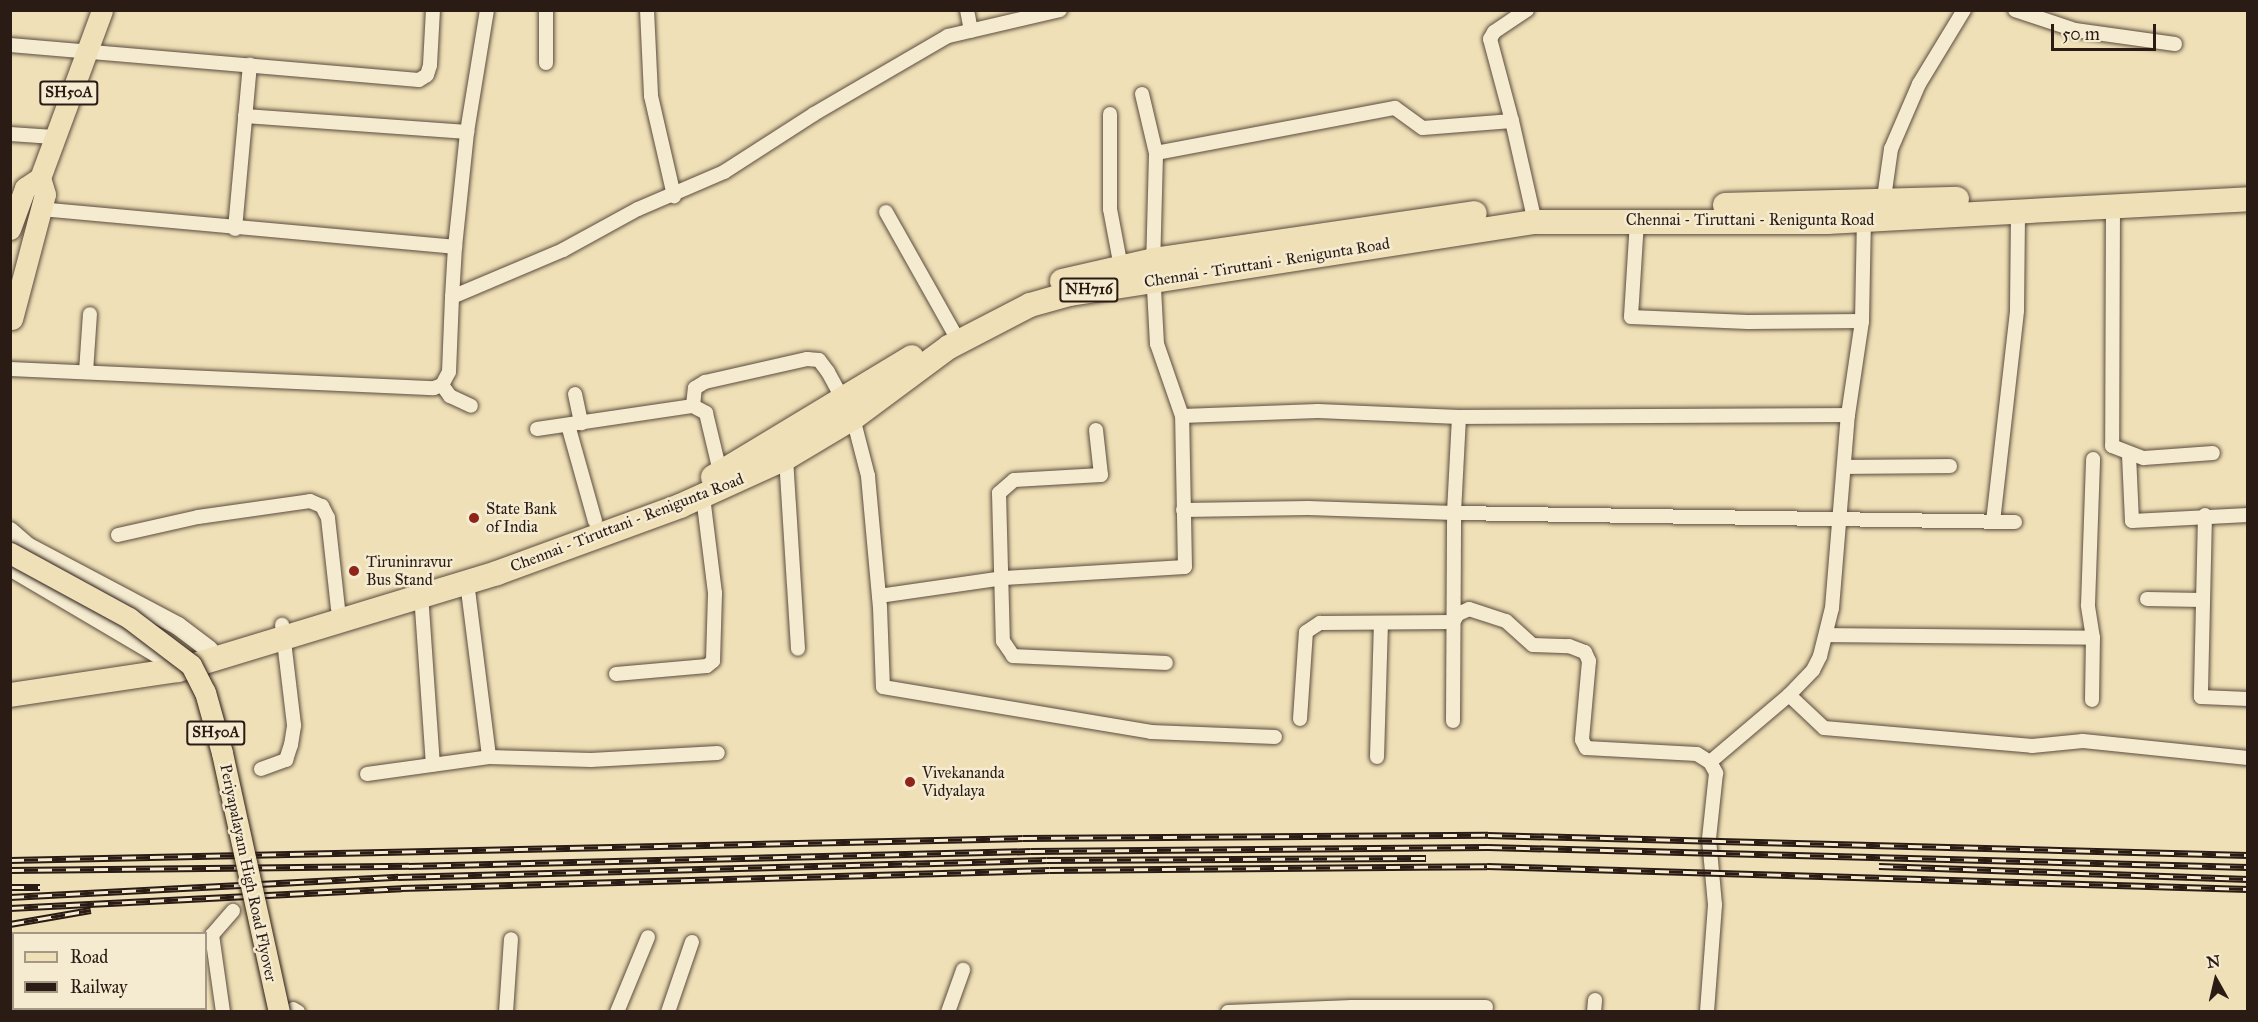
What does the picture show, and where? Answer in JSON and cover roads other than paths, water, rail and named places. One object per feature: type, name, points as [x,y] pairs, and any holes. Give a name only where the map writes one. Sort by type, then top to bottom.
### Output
[{"type":"highway","name":"Chennai - Tiruttani - Renigunta Road","points":[[10,695],[178,670],[338,608],[529,547],[595,521],[716,486],[949,347],[1030,305],[1154,270],[1532,214],[1876,214],[2247,183]]},
{"type":"highway","name":"Chennai - Tiruttani - Renigunta Road","points":[[1532,214],[1637,220],[2018,211],[2247,199]]},
{"type":"highway","name":"Chennai - Tiruttani - Renigunta Road","points":[[10,680],[168,660],[467,582],[786,458],[953,331],[989,308],[1028,290],[1121,267],[1154,270]]},
{"type":"main road","name":"SH50A","points":[[10,229],[26,188],[40,178],[84,51],[102,10]]},
{"type":"main road","points":[[11,319],[45,194],[40,178]]},
{"type":"main road","name":"Periyapalayam High Road Flyover","points":[[10,552],[129,618],[191,665],[204,692],[222,753],[290,1011]]},
{"type":"street","points":[[10,45],[419,80],[427,75],[430,65],[433,10]]},
{"type":"street","points":[[10,369],[434,388],[442,385],[449,372],[455,247],[466,132],[487,10]]},
{"type":"street","points":[[546,10],[546,63]]},
{"type":"street","points":[[647,10],[651,96],[674,196]]},
{"type":"street","points":[[967,10],[971,31]]},
{"type":"street","points":[[452,297],[487,285],[563,250],[638,209],[674,196],[724,172],[913,55],[948,36],[1020,15],[1060,10]]},
{"type":"street","points":[[1527,10],[1499,28],[1490,39],[1512,121],[1532,214]]},
{"type":"street","points":[[1710,762],[1789,695],[1813,670],[1827,635],[1840,519],[1848,415],[1876,214],[1891,149],[1919,84],[1964,10]]},
{"type":"street","points":[[2015,10],[2075,30],[2175,44]]},
{"type":"street","points":[[235,229],[250,65]]},
{"type":"street","points":[[879,597],[1004,578],[1185,567],[1182,416],[1157,344],[1154,270],[1156,153],[1142,94]]},
{"type":"street","points":[[1156,153],[1395,108],[1423,128],[1512,121]]},
{"type":"street","points":[[1110,114],[1110,208],[1121,267]]},
{"type":"street","points":[[245,116],[466,132]]},
{"type":"street","points":[[10,134],[54,137]]},
{"type":"street","points":[[2113,206],[2112,446],[2128,455],[2144,458],[2213,453]]},
{"type":"street","points":[[40,209],[235,229],[455,247]]},
{"type":"street","points":[[1993,522],[2017,310],[2018,211]]},
{"type":"street","points":[[886,212],[953,331]]},
{"type":"street","points":[[1637,220],[1631,317],[1748,322],[1862,321]]},
{"type":"street","points":[[86,372],[90,314]]},
{"type":"street","points":[[693,406],[695,388],[705,382],[807,359],[819,360],[848,409],[868,476],[879,597],[879,675],[883,687],[892,691],[1151,732],[1275,737]]},
{"type":"street","points":[[442,385],[450,396],[471,406]]},
{"type":"street","points":[[575,394],[575,424],[595,521]]},
{"type":"street","points":[[537,429],[693,406],[706,412],[716,486],[713,661],[707,666],[616,674]]},
{"type":"street","points":[[1182,416],[1318,411],[1459,417],[1848,415]]},
{"type":"street","points":[[1453,721],[1454,513],[1459,417]]},
{"type":"street","points":[[1096,430],[1101,475],[1014,480],[1003,486],[999,493],[1004,578],[1003,641],[1012,656],[1167,663]]},
{"type":"street","points":[[2128,455],[2132,521],[2205,515],[2247,515]]},
{"type":"street","points":[[786,458],[798,649]]},
{"type":"street","points":[[2092,700],[2093,638],[2088,596],[2093,459]]},
{"type":"street","points":[[1844,467],[1950,466]]},
{"type":"street","points":[[118,535],[198,517],[310,501],[322,506],[328,518],[338,608]]},
{"type":"street","points":[[1184,510],[1308,508],[1454,513],[2015,522]]},
{"type":"street","points":[[2205,515],[2201,696],[2247,699]]},
{"type":"street","points":[[10,531],[27,546],[178,626],[209,649]]},
{"type":"street","points":[[10,567],[168,660]]},
{"type":"street","points":[[467,582],[489,757]]},
{"type":"street","points":[[422,594],[433,765]]},
{"type":"street","points":[[2147,599],[2202,600]]},
{"type":"street","points":[[1300,719],[1306,632],[1320,623],[1453,622],[1464,611],[1483,612],[1506,621],[1533,645],[1569,646],[1585,652],[1589,662],[1582,720],[1586,748],[1679,751],[1697,754],[1710,762],[1716,773],[1709,839],[1715,904],[1707,1011]]},
{"type":"street","points":[[1377,757],[1381,622]]},
{"type":"street","points":[[261,769],[286,760],[291,745],[294,725],[283,631]]},
{"type":"street","points":[[1827,635],[2093,638]]},
{"type":"street","points":[[1789,695],[1824,728],[2032,746],[2083,741],[2247,758]]},
{"type":"street","points":[[367,774],[489,757],[591,760],[718,753]]},
{"type":"street","points":[[223,1011],[212,935],[233,911]]},
{"type":"street","points":[[617,1011],[648,937]]},
{"type":"street","points":[[506,1011],[511,939]]},
{"type":"street","points":[[668,1011],[692,942]]},
{"type":"street","points":[[948,1011],[963,970]]},
{"type":"street","points":[[1228,1011],[1486,1007]]},
{"type":"railway","points":[[10,860],[1023,838],[1488,835],[2248,855]]},
{"type":"railway","points":[[10,870],[409,866],[1031,851],[1488,847],[2248,867]]},
{"type":"railway","points":[[10,897],[398,877],[1047,860],[1426,858]]},
{"type":"railway","points":[[10,908],[401,888],[1050,870],[1487,866],[2248,889]]},
{"type":"railway","points":[[1879,866],[2248,879]]},
{"type":"railway","points":[[10,887],[40,887]]},
{"type":"railway","points":[[10,924],[91,910]]},
{"type":"place","name":"State Bank of India","points":[[474,518]]},
{"type":"place","name":"Tiruninravur Bus Stand","points":[[354,571]]},
{"type":"place","name":"Vivekananda Vidyalaya","points":[[910,782]]}]
